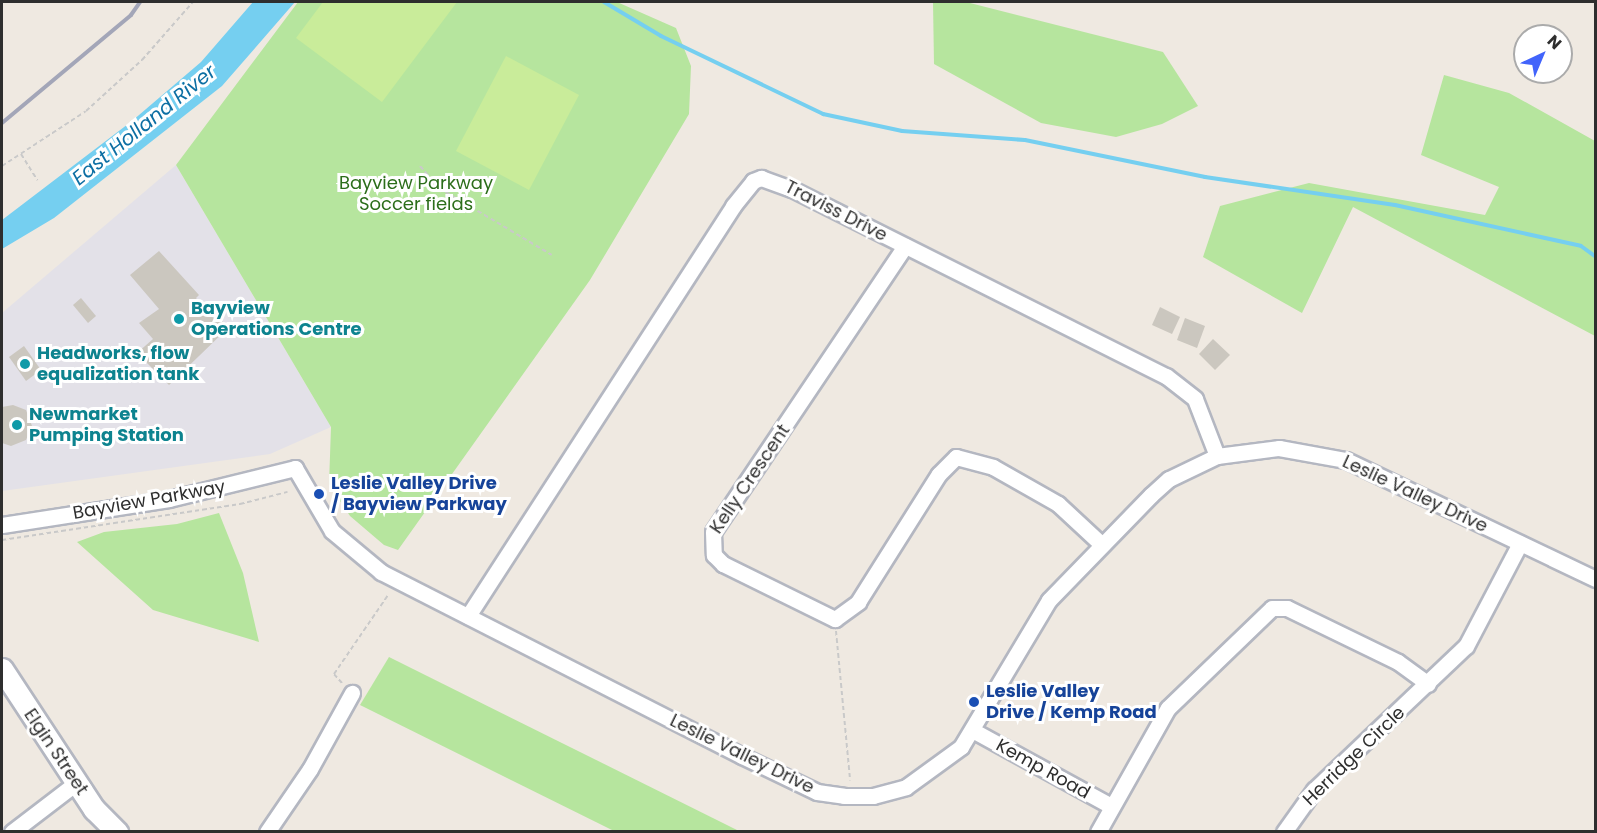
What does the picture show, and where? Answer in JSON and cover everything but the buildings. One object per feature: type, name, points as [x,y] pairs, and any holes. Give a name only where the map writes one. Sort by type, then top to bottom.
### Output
[{"type":"street","name":"Traviss Drive","points":[[468,616],[753,181],[761,178],[780,183],[1166,376],[1194,399],[1217,456]]},
{"type":"street","name":"Kelly Crescent","points":[[836,619],[723,564],[710,548],[710,540],[905,246]]},
{"type":"street","name":"Leslie Valley Drive","points":[[295,468],[314,507],[350,549],[381,572],[817,792],[873,796],[906,786],[961,747],[974,731],[1049,600],[1100,543],[1170,479],[1217,456],[1280,448],[1339,458],[1596,579]]},
{"type":"street","points":[[836,619],[858,602],[939,474],[956,457],[993,467],[1058,504],[1100,543]]},
{"type":"street","name":"Bayview Parkway","points":[[2,525],[169,499],[295,468]]},
{"type":"street","name":"Herridge Circle","points":[[1284,831],[1314,790],[1428,684],[1472,638],[1520,543]]},
{"type":"street","points":[[1098,831],[1168,708],[1272,608],[1287,608],[1398,662],[1428,684]]},
{"type":"street","name":"Elgin Street","points":[[2,669],[76,783],[117,831]]},
{"type":"street","points":[[267,831],[310,769],[352,693]]},
{"type":"street","name":"Kemp Road","points":[[974,731],[1112,806]]},
{"type":"street","points":[[12,831],[76,783]]},
{"type":"path","points":[[2,166],[86,111],[142,60],[193,2]]},
{"type":"path","points":[[21,154],[37,180]]},
{"type":"path","points":[[420,165],[439,188],[552,255]]},
{"type":"path","points":[[2,540],[240,504],[287,492]]},
{"type":"path","points":[[352,693],[334,674],[388,594]]},
{"type":"path","points":[[836,619],[850,780]]},
{"type":"shaded area","points":[[176,165],[331,427],[270,454],[2,491],[2,313]]},
{"type":"green space","name":"Bayview Parkway Soccer fields","points":[[298,2],[617,2],[676,28],[691,66],[689,114],[590,280],[398,550],[384,545],[350,516],[329,484],[331,427],[176,165]]},
{"type":"green space","points":[[323,2],[457,2],[382,102],[296,38]]},
{"type":"green space","points":[[933,2],[966,2],[1163,52],[1198,106],[1162,124],[1116,137],[1041,123],[934,64]]},
{"type":"green space","points":[[506,56],[579,95],[529,190],[456,151]]},
{"type":"green space","points":[[1444,75],[1509,93],[1595,141],[1595,336],[1353,207],[1302,313],[1203,257],[1220,206],[1309,183],[1485,215],[1499,187],[1421,155]]},
{"type":"green space","points":[[219,513],[243,573],[259,642],[153,610],[77,542],[104,532],[177,524]]},
{"type":"green space","points":[[389,657],[739,831],[614,831],[360,705]]},
{"type":"water","name":"East Holland River","points":[[253,2],[295,2],[222,86],[54,218],[2,249],[2,220],[132,121],[201,62]]},
{"type":"waterway","points":[[604,2],[661,36],[823,114],[902,131],[1025,140],[1205,177],[1395,205],[1581,246],[1596,257]]},
{"type":"railway","points":[[2,123],[131,15],[140,2]]},
{"type":"place","name":"Bayview Operations Centre","points":[[179,319]]},
{"type":"place","name":"Headworks, flow equalization tank","points":[[25,364]]},
{"type":"place","name":"Newmarket Pumping Station","points":[[17,425]]},
{"type":"place","name":"Leslie Valley Drive / Bayview Parkway","points":[[319,494]]},
{"type":"place","name":"Leslie Valley Drive / Kemp Road","points":[[974,702]]}]
